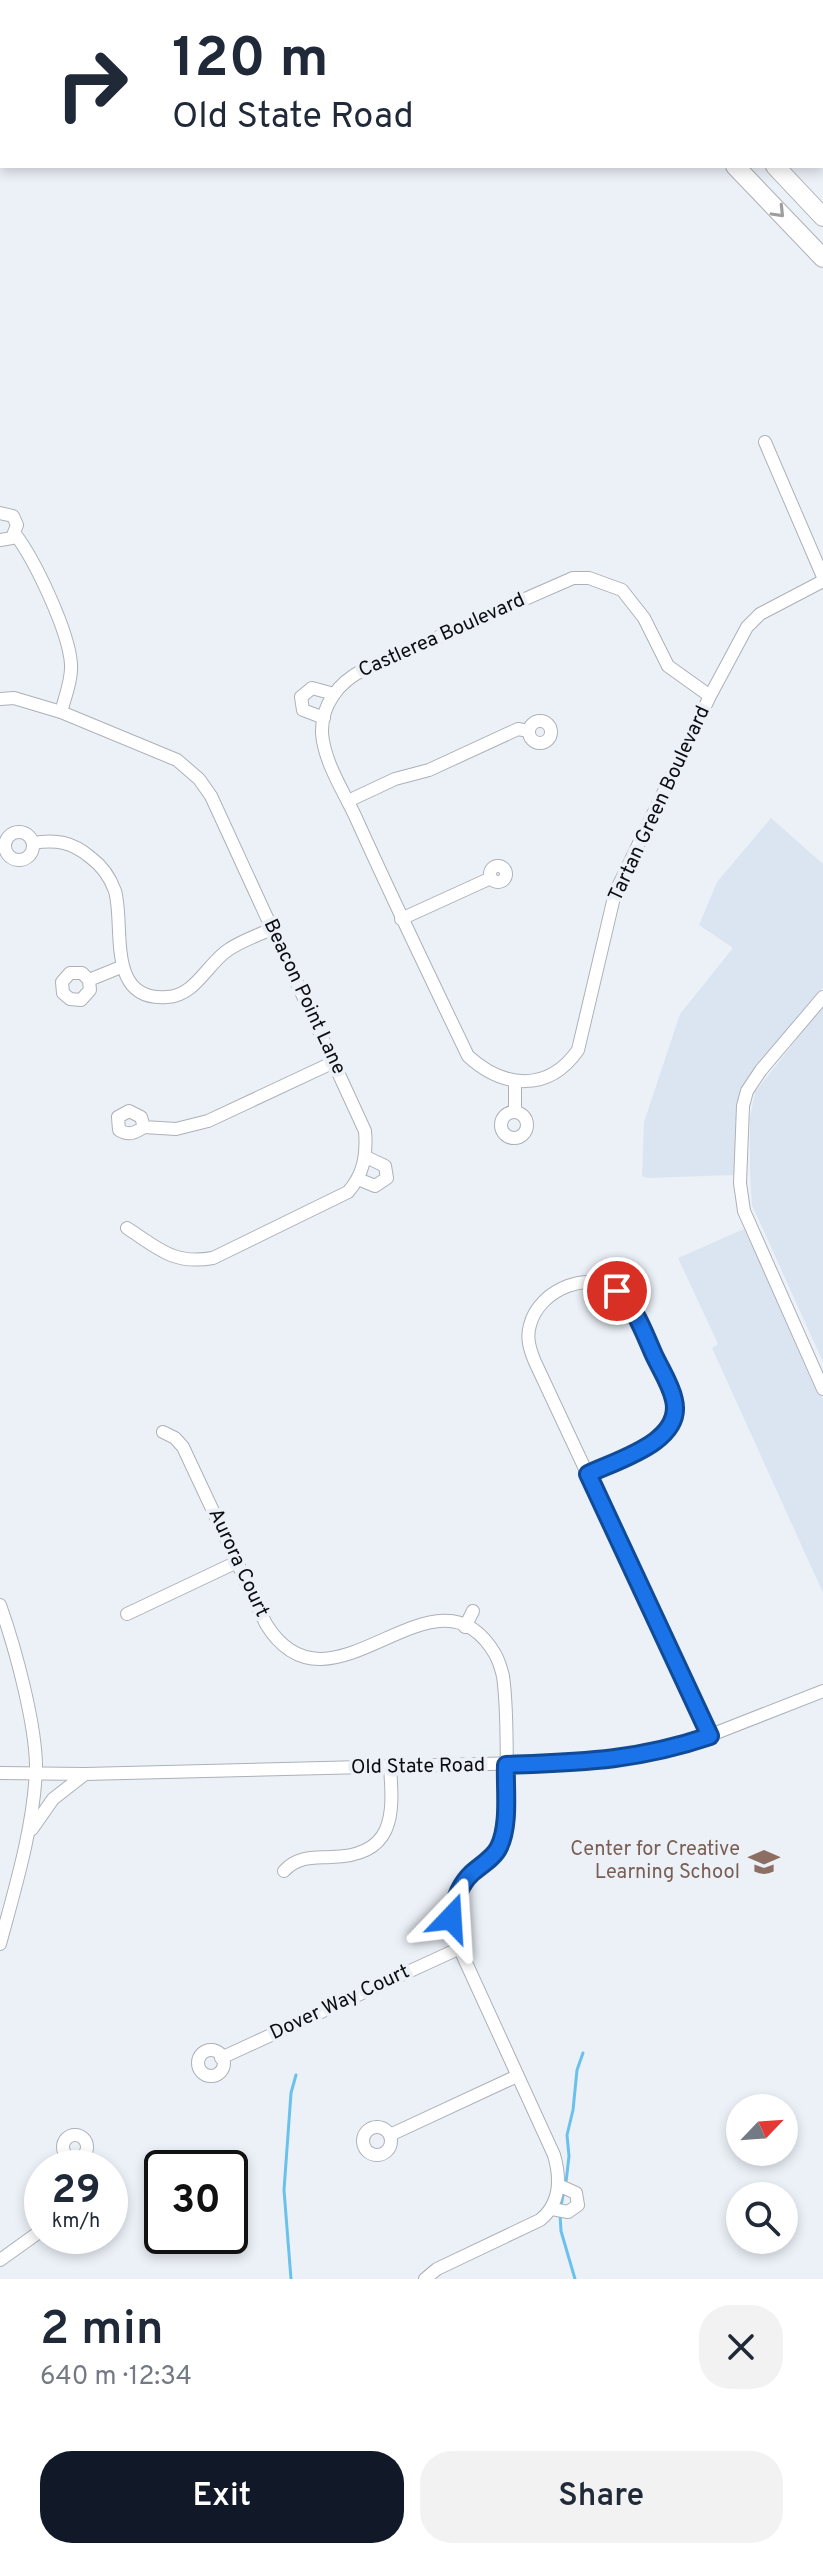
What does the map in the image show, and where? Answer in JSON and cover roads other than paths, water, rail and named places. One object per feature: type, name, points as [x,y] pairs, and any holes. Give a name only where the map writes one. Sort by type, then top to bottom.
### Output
[{"type":"highway","points":[[737,168],[823,258]]},
{"type":"highway","points":[[777,168],[823,217]]},
{"type":"street","points":[[765,442],[823,579]]},
{"type":"street","points":[[0,513],[9,514],[16,520],[15,534],[32,557],[68,645],[71,674],[61,712]]},
{"type":"street","points":[[0,540],[8,540],[15,534]]},
{"type":"street","name":"Castlerea Boulevard","points":[[515,1083],[487,1072],[468,1056],[401,919],[331,764],[323,738],[324,718],[334,694],[345,680],[363,670],[573,578],[581,578],[605,582],[622,590],[644,618],[668,666],[710,696]]},
{"type":"street","name":"Tartan Green Boulevard","points":[[515,1083],[544,1078],[560,1071],[578,1050],[615,893],[710,696],[747,627],[760,614],[823,579]]},
{"type":"street","points":[[324,718],[303,710],[301,697],[312,688],[334,694]]},
{"type":"street","name":"Beacon Point Lane","points":[[0,699],[14,698],[61,712],[177,760],[199,779],[211,796],[365,1131],[366,1157],[358,1179]]},
{"type":"street","points":[[348,801],[395,779],[429,770],[518,729],[529,731]]},
{"type":"street","points":[[33,843],[65,842],[99,864],[115,890],[121,967],[139,990],[152,995],[167,998],[190,988],[211,963],[230,948],[272,929]]},
{"type":"street","points":[[401,919],[491,878]]},
{"type":"street","points":[[89,980],[121,967]]},
{"type":"street","points":[[823,997],[747,1091],[743,1106],[740,1183],[744,1211],[823,1389]]},
{"type":"street","points":[[144,1127],[176,1129],[208,1121],[334,1062]]},
{"type":"street","points":[[515,1083],[515,1112]]},
{"type":"street","points":[[127,1228],[178,1260],[213,1258],[341,1198],[358,1179],[375,1186],[387,1178],[385,1166],[366,1157]]},
{"type":"street","points":[[588,1474],[659,1440],[672,1425],[675,1410],[672,1394],[631,1306],[613,1289],[590,1282],[570,1286],[546,1299],[533,1316],[528,1337],[535,1362],[710,1736]]},
{"type":"street","name":"Aurora Court","points":[[163,1432],[183,1447],[271,1632],[289,1649],[311,1658],[338,1658],[422,1622],[441,1621],[465,1627]]},
{"type":"street","points":[[127,1614],[237,1562]]},
{"type":"street","points":[[0,1605],[31,1723],[36,1774],[28,1835],[0,1944]]},
{"type":"street","points":[[425,2279],[437,2269],[531,2225],[552,2209],[558,2185],[554,2155],[452,1932],[451,1918],[458,1893],[469,1875],[497,1851],[504,1831],[504,1685],[500,1665],[484,1640],[465,1627],[473,1611]]},
{"type":"street","name":"Old State Road","points":[[0,1773],[390,1768],[605,1761],[675,1749],[823,1691]]},
{"type":"street","points":[[284,1871],[301,1859],[356,1854],[378,1840],[392,1813],[390,1768]]},
{"type":"street","points":[[28,1835],[53,1799],[85,1774]]},
{"type":"street","name":"Dover Way Court","points":[[221,2058],[458,1949]]},
{"type":"street","points":[[390,2135],[517,2076]]},
{"type":"street","points":[[552,2209],[568,2212],[576,2208],[579,2201],[574,2190],[558,2185]]},
{"type":"street","points":[[0,2260],[24,2243]]},
{"type":"waterway","points":[[566,2182],[569,2156],[567,2135],[577,2070],[583,2053]]},
{"type":"waterway","points":[[291,2279],[284,2190],[291,2093],[296,2075]]},
{"type":"waterway","points":[[561,2206],[564,2190]]},
{"type":"waterway","points":[[560,2214],[561,2231],[575,2279]]},
{"type":"place","name":"Center for Creative Learning School","points":[[764,1862]]}]
